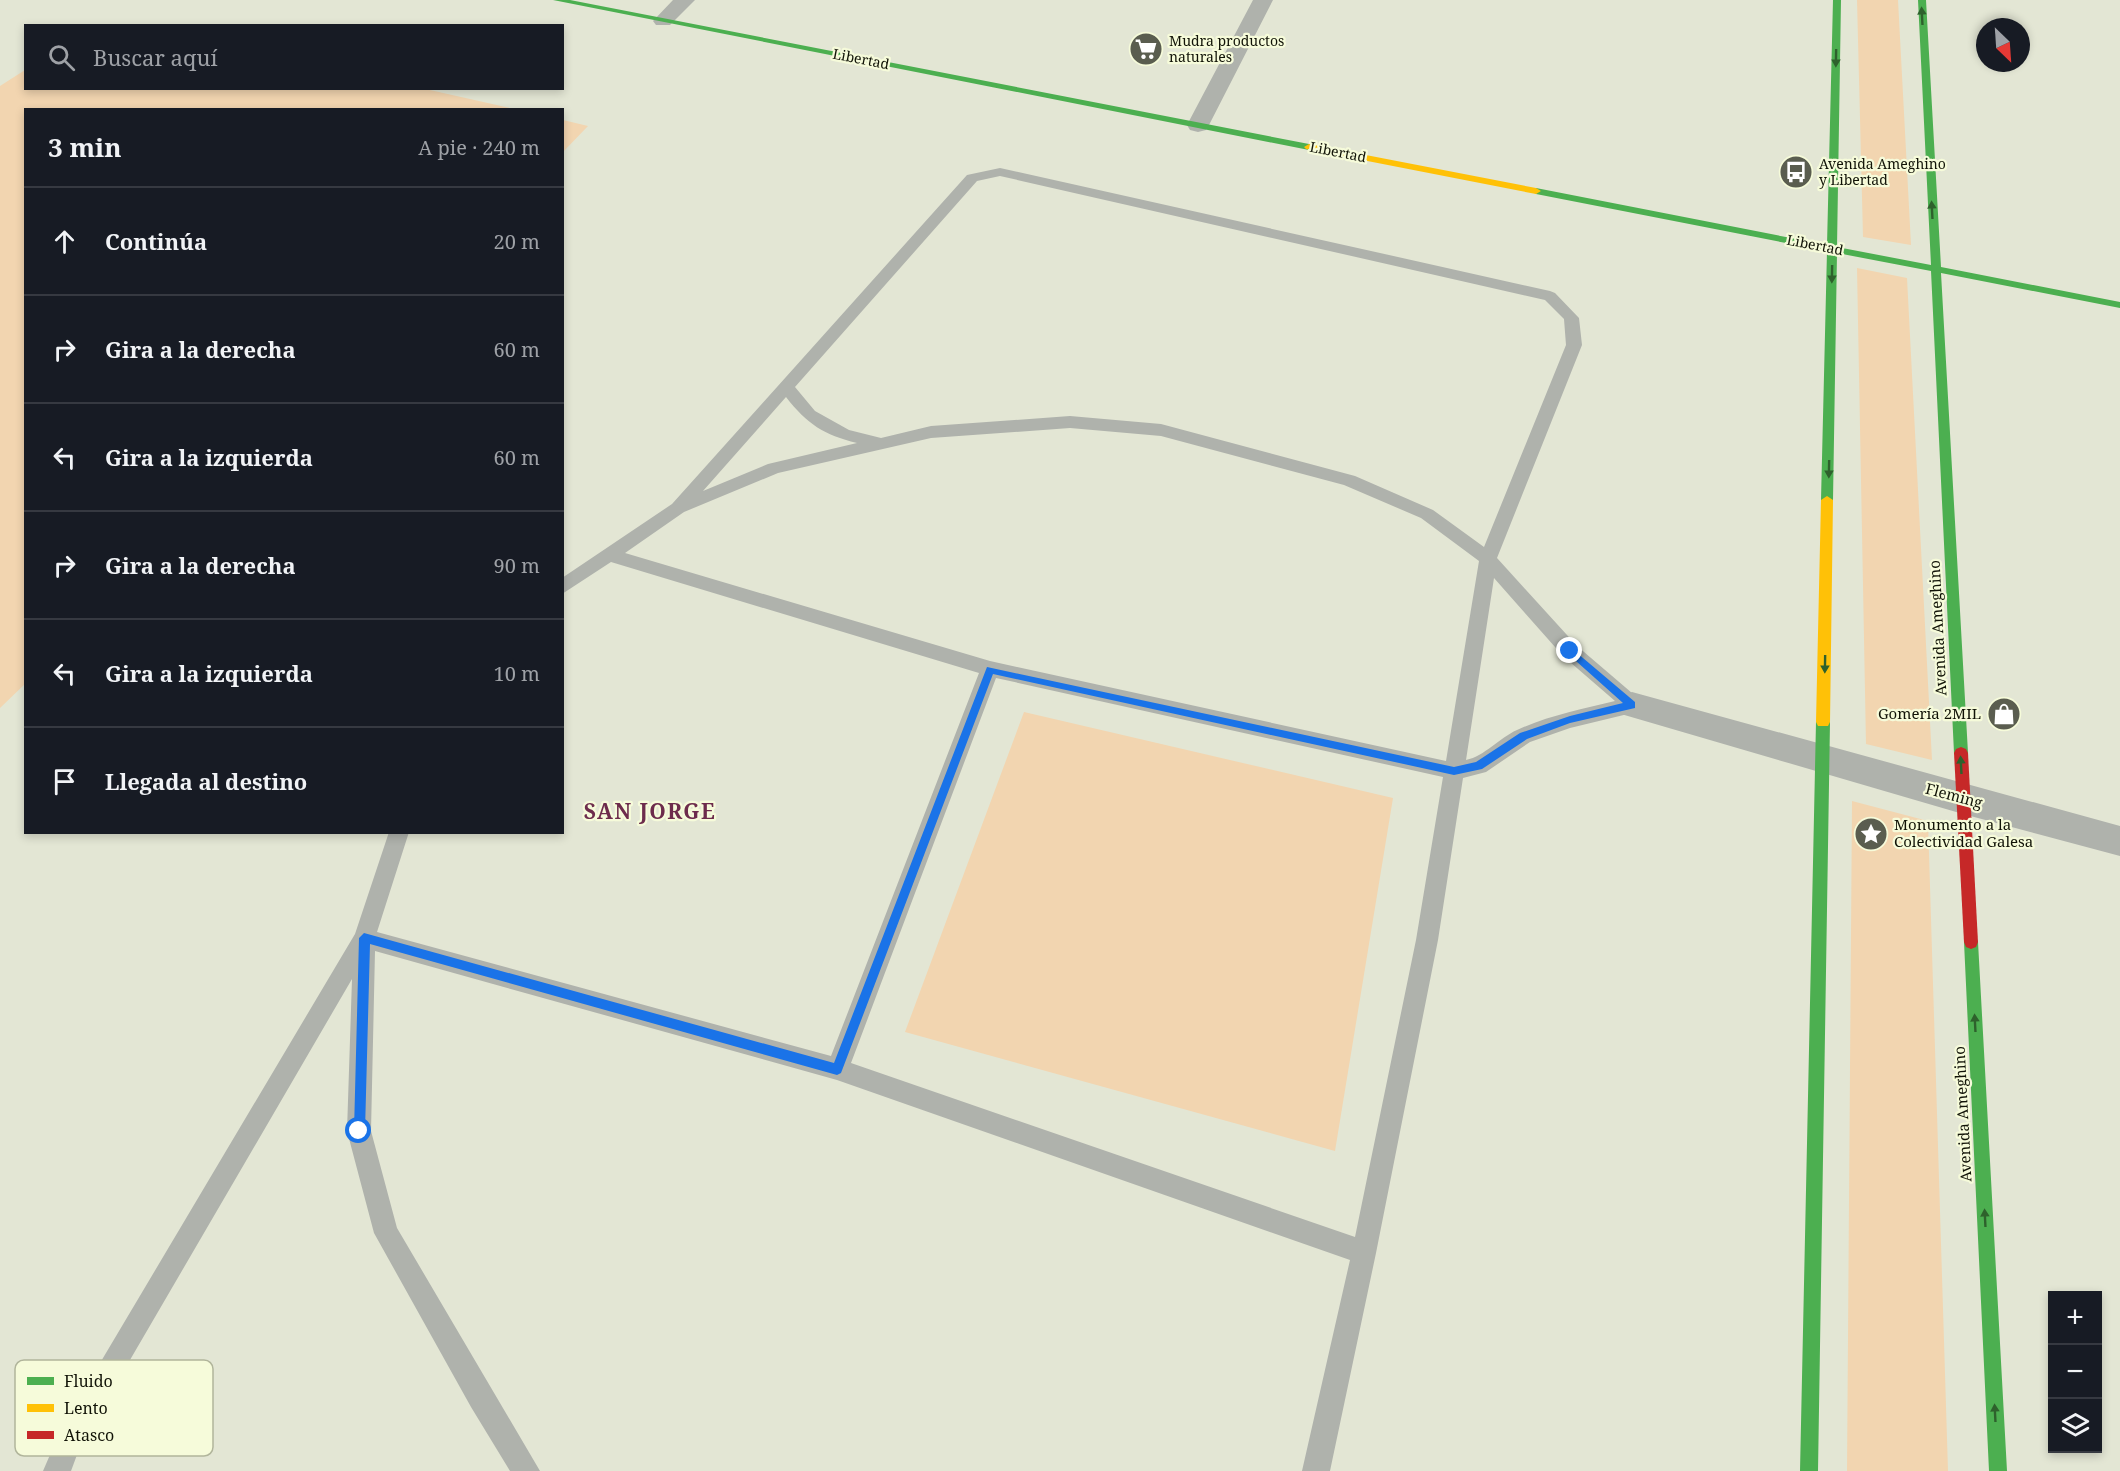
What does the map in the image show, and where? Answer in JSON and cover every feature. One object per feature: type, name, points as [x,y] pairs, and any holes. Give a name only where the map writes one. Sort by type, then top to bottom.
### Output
[{"type":"main road","name":"Libertad","points":[[556,0],[2120,304]]},
{"type":"main road","points":[[1809,1471],[1837,0]]},
{"type":"main road","name":"Avenida Ameghino","points":[[1922,0],[1998,1471]]},
{"type":"street","points":[[663,21],[684,0]]},
{"type":"street","points":[[1198,125],[1263,0]]},
{"type":"street","name":"Fleming","points":[[1632,705],[2120,841]]},
{"type":"lane","points":[[678,508],[972,178],[1000,172],[1550,296],[1571,318],[1575,345],[1488,559],[1427,940],[1364,1253],[1316,1471]]},
{"type":"lane","points":[[786,387],[809,415],[844,434],[882,444]]},
{"type":"lane","points":[[564,586],[678,508],[774,468],[931,432],[1070,422],[1161,430],[1348,480],[1427,514],[1488,559],[1570,651],[1632,705]]},
{"type":"lane","points":[[609,555],[990,669],[1454,771],[1479,766],[1523,736],[1570,720],[1632,705]]},
{"type":"lane","points":[[837,1069],[990,669]]},
{"type":"lane","points":[[116,1360],[364,938],[398,834]]},
{"type":"lane","points":[[364,938],[837,1069],[1364,1253]]},
{"type":"lane","points":[[364,938],[359,1131],[387,1233],[480,1398],[526,1471]]},
{"type":"lane","points":[[57,1471],[63,1456]]},
{"type":"shaded area","points":[[1857,0],[1898,0],[1911,245],[1863,237]]},
{"type":"shaded area","points":[[24,71],[24,90],[430,90],[510,108],[24,108],[24,685],[0,708],[0,86]]},
{"type":"shaded area","points":[[564,120],[588,126],[564,151]]},
{"type":"shaded area","points":[[1857,268],[1907,278],[1932,760],[1866,744]]},
{"type":"shaded area","points":[[1024,712],[1393,798],[1335,1151],[905,1032]]},
{"type":"shaded area","points":[[1852,801],[1928,821],[1948,1471],[1847,1471]]},
{"type":"traffic: fast","points":[[557,0],[1309,147]]},
{"type":"traffic: fast","points":[[1827,500],[1837,0]]},
{"type":"traffic: fast","points":[[1922,0],[1961,753]]},
{"type":"traffic: fast","points":[[1536,191],[2120,305]]},
{"type":"traffic: fast","points":[[1809,1471],[1823,722]]},
{"type":"traffic: fast","points":[[1971,942],[1998,1471]]},
{"type":"traffic: slow","points":[[1309,147],[1536,191]]},
{"type":"traffic: slow","points":[[1823,722],[1827,500]]},
{"type":"traffic: jam","points":[[1961,753],[1971,942]]},
{"type":"place","name":"Mudra productos naturales","points":[[1146,49]]},
{"type":"place","name":"Avenida Ameghino y Libertad","points":[[1796,172]]},
{"type":"place","name":"Gomería 2MIL","points":[[2004,714]]},
{"type":"place","name":"Monumento a la Colectividad Galesa","points":[[1871,834]]},
{"type":"district","name":"SAN JORGE","points":[[650,812]]},
{"type":"route","points":[[359,1131],[364,938],[837,1069],[990,669],[1454,771],[1479,766],[1523,736],[1570,720],[1632,705],[1570,651]]}]
